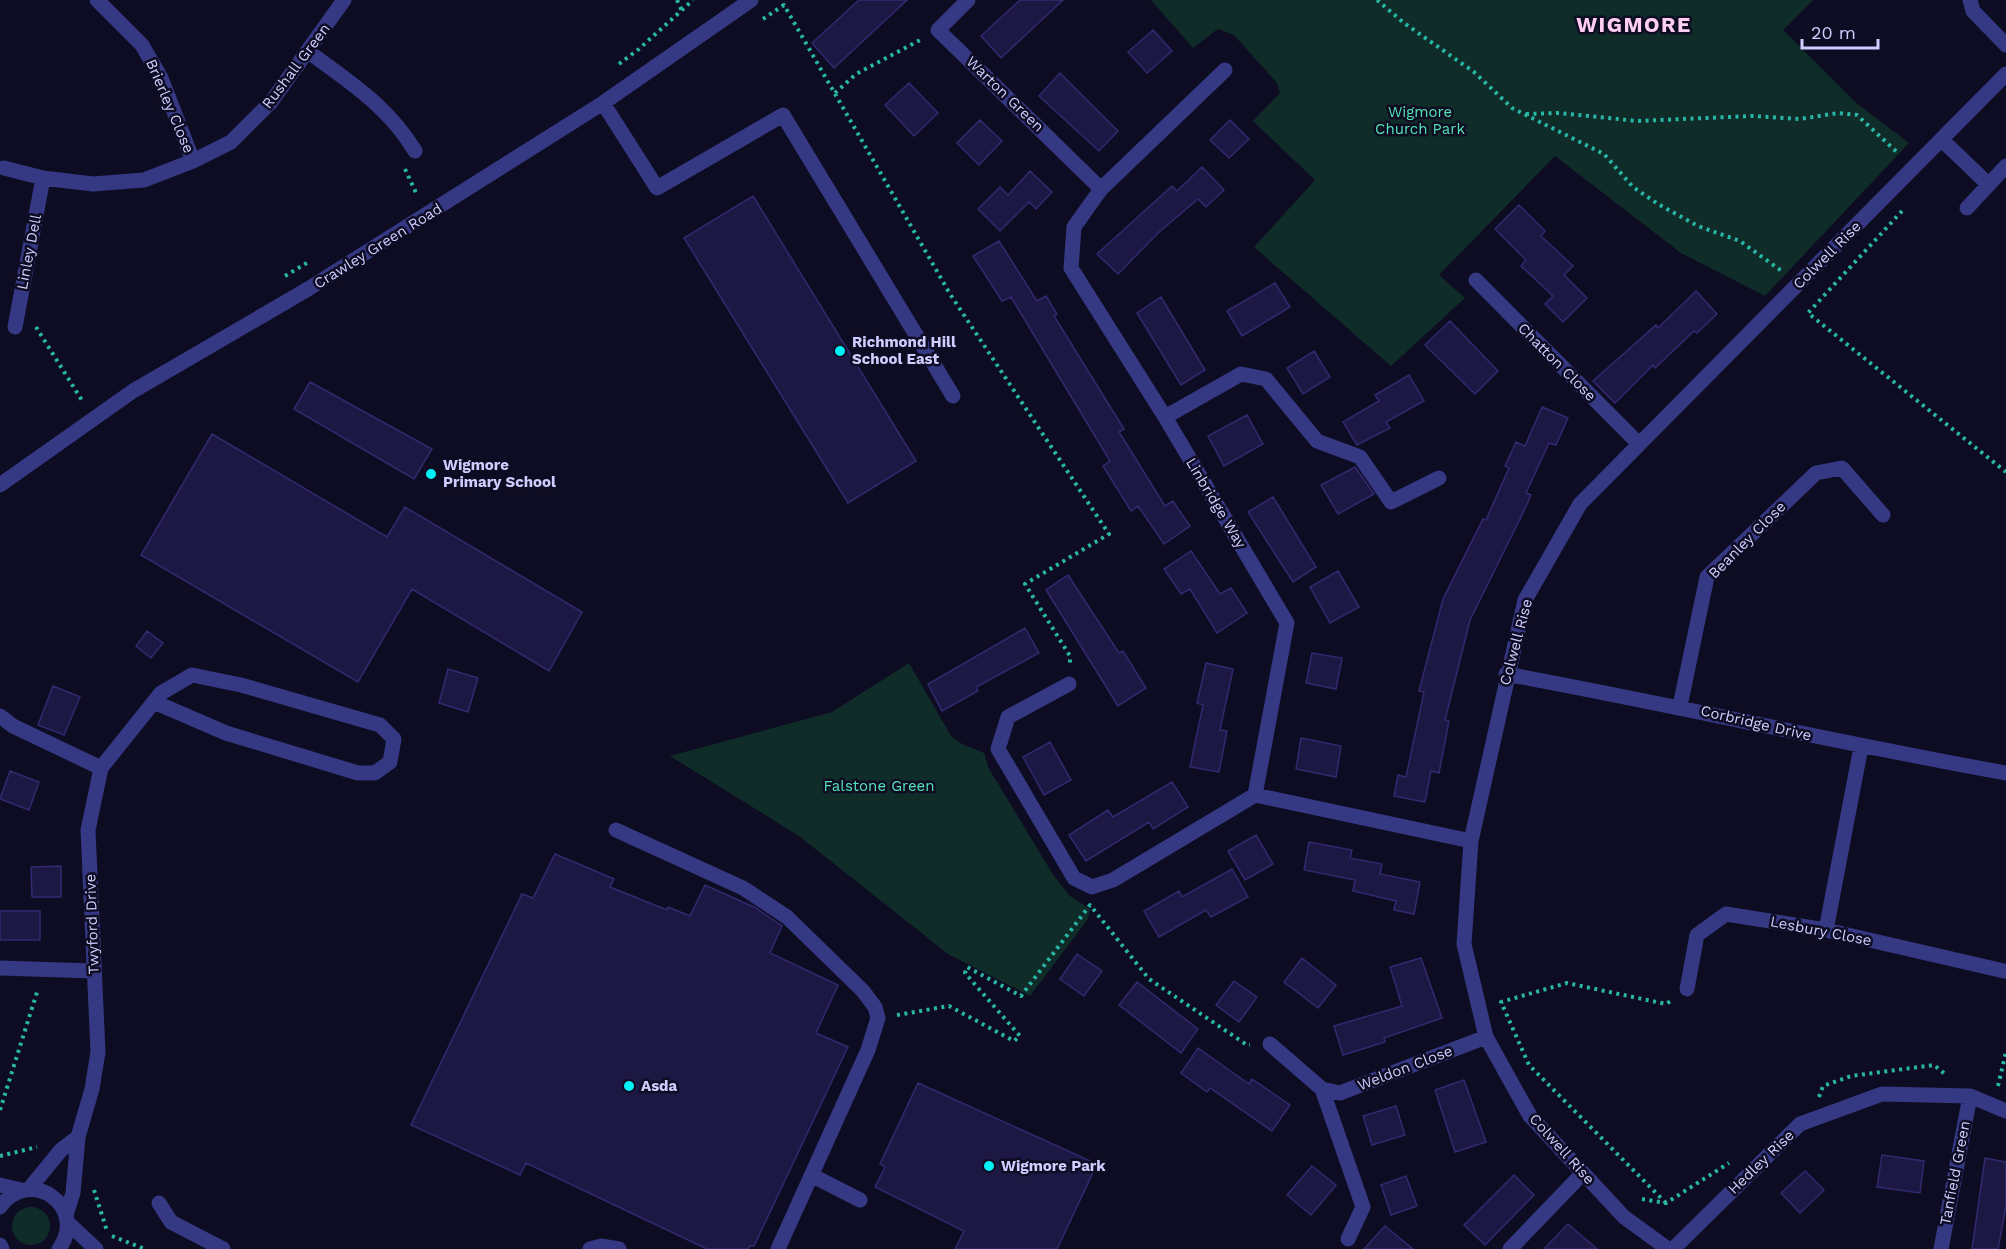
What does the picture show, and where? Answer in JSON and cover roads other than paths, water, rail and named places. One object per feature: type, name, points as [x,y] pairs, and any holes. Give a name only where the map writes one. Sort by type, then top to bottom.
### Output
[{"type":"street","name":"Brierley Close","points":[[97,0],[142,45],[161,78],[193,161]]},
{"type":"street","name":"Rushall Green","points":[[4,168],[43,178],[93,184],[144,180],[193,161],[231,142],[272,102],[344,0]]},
{"type":"street","name":"Crawley Green Road","points":[[0,485],[133,391],[309,289],[603,103],[751,0]]},
{"type":"street","name":"Warton Green","points":[[968,0],[938,30],[1101,189]]},
{"type":"street","points":[[1970,0],[1973,11],[2006,45]]},
{"type":"street","points":[[309,52],[379,104],[400,126],[415,151]]},
{"type":"street","name":"Linbridge Way","points":[[1225,70],[1101,189],[1074,227],[1071,268],[1165,417],[1287,623],[1255,795]]},
{"type":"street","name":"Colwell Rise","points":[[1668,1249],[1624,1217],[1530,1116],[1486,1037],[1464,944],[1471,841],[1506,674],[1525,600],[1580,504],[2006,74]]},
{"type":"street","points":[[603,103],[657,188],[783,115],[953,396]]},
{"type":"street","points":[[1942,140],[1988,184]]},
{"type":"street","points":[[1967,208],[2006,166]]},
{"type":"street","name":"Linley Dell","points":[[15,327],[43,178]]},
{"type":"street","name":"Chatton Close","points":[[1476,280],[1639,444]]},
{"type":"street","points":[[1165,417],[1241,374],[1266,379],[1317,441],[1360,457],[1391,502],[1439,478]]},
{"type":"street","name":"Beanley Close","points":[[1680,706],[1707,577],[1816,473],[1842,468],[1883,515]]},
{"type":"street","name":"Corbridge Drive","points":[[1506,674],[1680,706],[1861,747],[2006,773]]},
{"type":"street","name":"Twyford Drive","points":[[59,1249],[65,1240],[73,1193],[78,1137],[92,1089],[98,1052],[88,830],[101,768],[161,693],[192,675],[241,685],[380,725],[394,739],[390,762],[375,774],[358,774],[226,733],[154,702]]},
{"type":"street","points":[[1070,684],[1008,717],[998,749],[1074,878],[1092,887],[1113,880],[1255,795],[1471,841]]},
{"type":"street","points":[[0,716],[13,726],[101,768]]},
{"type":"street","points":[[1826,930],[1861,747]]},
{"type":"street","points":[[616,830],[742,888],[787,917],[863,990],[875,1007],[878,1018],[868,1050],[813,1176],[778,1249]]},
{"type":"street","name":"Lesbury Close","points":[[1687,989],[1697,934],[1726,914],[1826,930],[2004,971]]},
{"type":"street","points":[[0,968],[94,971]]},
{"type":"street","name":"Weldon Close","points":[[1322,1089],[1340,1093],[1486,1037]]},
{"type":"street","points":[[1270,1044],[1322,1089],[1364,1207],[1348,1239]]},
{"type":"street","name":"Hedley Rise","points":[[1673,1249],[1800,1124],[1881,1094],[1970,1096],[2006,1111]]},
{"type":"street","name":"Tanfield Green","points":[[1941,1249],[1970,1096]]},
{"type":"street","points":[[0,1207],[6,1198],[25,1190],[61,1150],[78,1137]]},
{"type":"street","points":[[1510,1249],[1583,1173]]},
{"type":"street","points":[[813,1176],[860,1200]]},
{"type":"street","points":[[0,1185],[52,1196],[67,1218],[96,1249]]},
{"type":"street","points":[[159,1203],[171,1222],[223,1249]]},
{"type":"street","points":[[0,1245],[2,1249]]},
{"type":"street","points":[[590,1249],[601,1246],[619,1249]]},
{"type":"place","name":"Richmond Hill School East","points":[[840,351]]},
{"type":"place","name":"Wigmore Primary School","points":[[431,474]]},
{"type":"place","name":"Asda","points":[[629,1086]]},
{"type":"place","name":"Wigmore Park","points":[[989,1166]]},
{"type":"district","name":"WIGMORE","points":[[1634,25]]},
{"type":"park label","name":"Wigmore Church Park","points":[[1420,120]]},
{"type":"park label","name":"Falstone Green","points":[[879,786]]}]
